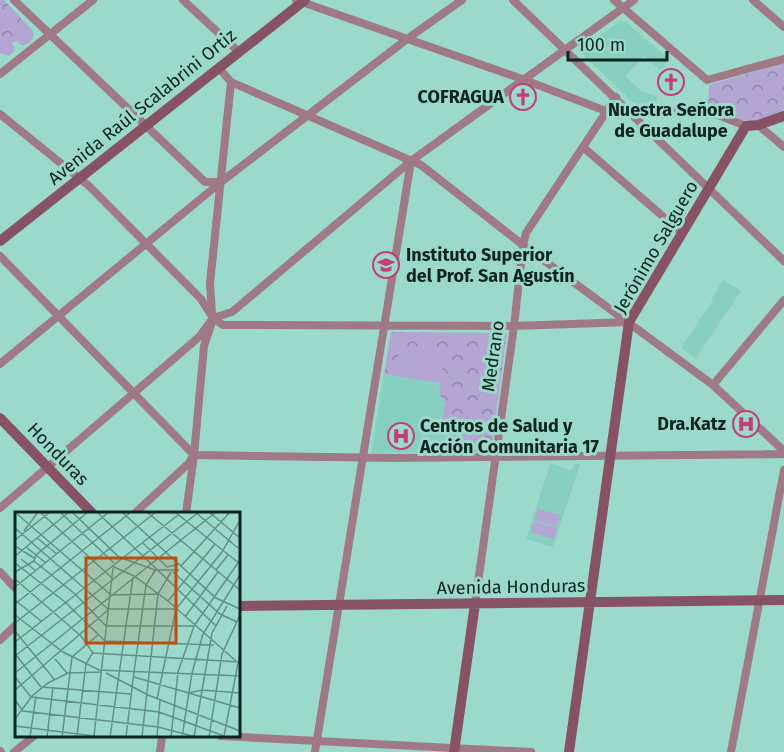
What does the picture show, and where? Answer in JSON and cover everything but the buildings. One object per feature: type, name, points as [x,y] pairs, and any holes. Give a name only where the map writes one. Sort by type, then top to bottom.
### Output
[{"type":"street","points":[[14,0],[205,182],[221,182]]},
{"type":"street","points":[[0,74],[93,0]]},
{"type":"street","points":[[183,0],[239,52]]},
{"type":"street","points":[[0,363],[221,182],[407,39],[462,0]]},
{"type":"street","points":[[513,0],[784,261]]},
{"type":"street","points":[[614,0],[707,80],[784,59]]},
{"type":"street","points":[[0,508],[199,337],[213,318],[232,312],[411,161],[634,0]]},
{"type":"street","points":[[753,0],[784,27]]},
{"type":"street","points":[[301,1],[606,111],[633,114],[705,110],[746,126],[758,125],[784,116]]},
{"type":"street","name":"Avenida Raúl Scalabrini Ortiz","points":[[0,241],[301,1]]},
{"type":"street","points":[[219,68],[231,82],[421,165],[523,245],[713,385],[784,452]]},
{"type":"street","points":[[186,512],[204,346],[213,318],[210,283],[231,82]]},
{"type":"street","name":"Medrano","points":[[454,750],[514,326],[523,245],[526,233],[616,98]]},
{"type":"street","points":[[0,114],[80,178],[201,298],[213,318],[227,326],[514,326],[629,322]]},
{"type":"street","points":[[758,125],[784,147]]},
{"type":"street","name":"Jerónimo Salguero","points":[[569,752],[629,322],[746,126]]},
{"type":"street","points":[[583,147],[682,233]]},
{"type":"street","points":[[315,752],[411,161]]},
{"type":"street","points":[[0,256],[194,455],[363,458],[784,452]]},
{"type":"street","points":[[713,385],[784,300]]},
{"type":"street","name":"Honduras","points":[[0,418],[92,512]]},
{"type":"street","points":[[135,512],[189,463],[194,455]]},
{"type":"street","points":[[731,752],[784,470]]},
{"type":"street","points":[[0,572],[15,588]]},
{"type":"street","name":"Avenida Honduras","points":[[240,606],[784,600]]},
{"type":"street","points":[[0,640],[15,626]]},
{"type":"street","points":[[240,736],[454,750],[531,752]]},
{"type":"street","points":[[14,752],[32,737]]},
{"type":"street","points":[[160,752],[162,737]]},
{"type":"shaded area","points":[[620,21],[626,22],[669,59],[660,70],[645,56],[625,76],[641,91],[658,97],[656,104],[636,105],[581,53],[581,49]]},
{"type":"shaded area","points":[[723,280],[741,291],[696,358],[681,348],[713,300]]},
{"type":"shaded area","points":[[384,374],[441,383],[445,402],[441,427],[456,430],[453,452],[371,453]]},
{"type":"shaded area","points":[[574,464],[580,464],[553,547],[526,539],[550,465],[571,470]]},
{"type":"green space","points":[[0,0],[4,0],[33,31],[30,43],[22,45],[16,41],[12,43],[15,50],[9,56],[0,53]]},
{"type":"green space","points":[[784,63],[784,110],[761,119],[747,121],[708,104],[709,85]]},
{"type":"green space","points":[[391,332],[507,333],[491,452],[453,452],[456,430],[441,427],[445,402],[439,394],[440,383],[384,374]]},
{"type":"green space","points":[[400,346],[445,353],[441,381],[395,374]]},
{"type":"green space","points":[[468,415],[476,416],[473,438],[465,437]]},
{"type":"green space","points":[[538,509],[561,515],[557,527],[535,520]]},
{"type":"green space","points":[[534,521],[557,528],[554,539],[531,532]]},
{"type":"place","name":"Nuestra Señora de Guadalupe","points":[[671,82]]},
{"type":"place","name":"COFRAGUA","points":[[523,97]]},
{"type":"place","name":"Instituto Superior del Prof. San Agustín","points":[[386,265]]},
{"type":"place","name":"Dra.Katz","points":[[746,424]]},
{"type":"place","name":"Centros de Salud y Acción Comunitaria 17","points":[[401,436]]}]
